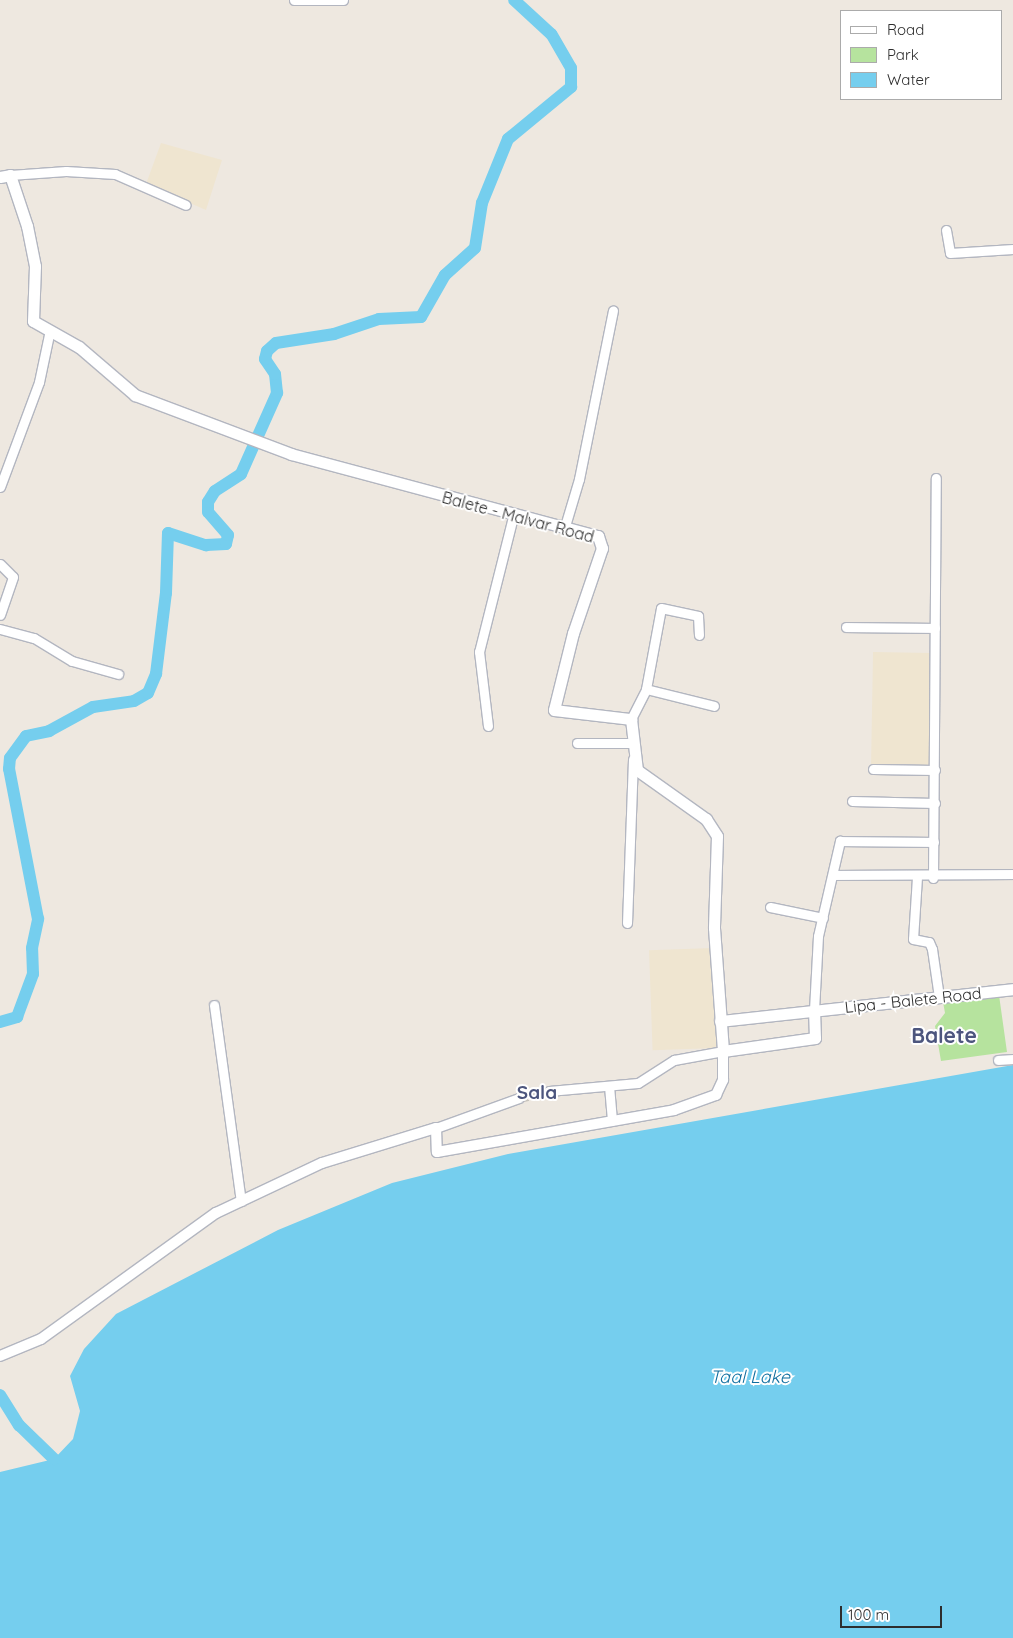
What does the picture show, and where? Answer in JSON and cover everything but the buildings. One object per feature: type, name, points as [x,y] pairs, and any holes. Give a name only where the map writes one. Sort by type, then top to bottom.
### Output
[{"type":"main road","name":"Balete - Malvar Road","points":[[5,176],[35,266],[31,317],[35,324],[50,330],[79,347],[136,395],[218,423],[248,438],[380,481],[514,513],[598,536],[602,548],[574,633],[554,710],[632,719]]},
{"type":"main road","points":[[632,719],[633,759],[637,770],[706,819],[717,836],[714,928],[720,1022],[723,1051],[814,1038],[814,1010],[720,1022]]},
{"type":"main road","name":"Lipa - Balete Road","points":[[814,1010],[1013,989]]},
{"type":"street","points":[[294,0],[343,0]]},
{"type":"street","points":[[5,176],[66,171],[115,174],[186,205]]},
{"type":"street","points":[[946,230],[950,253],[1013,249]]},
{"type":"street","points":[[565,526],[580,479],[613,310]]},
{"type":"street","points":[[0,487],[39,382],[50,330]]},
{"type":"street","points":[[933,878],[936,478]]},
{"type":"street","points":[[488,726],[479,652],[514,513]]},
{"type":"street","points":[[0,564],[13,577],[0,615]]},
{"type":"street","points":[[632,719],[646,690],[661,608],[698,616],[699,635]]},
{"type":"street","points":[[846,628],[936,628]]},
{"type":"street","points":[[0,629],[34,638],[72,661],[118,674]]},
{"type":"street","points":[[646,690],[714,706]]},
{"type":"street","points":[[577,743],[632,743]]},
{"type":"street","points":[[627,923],[633,759]]},
{"type":"street","points":[[873,769],[935,770]]},
{"type":"street","points":[[852,801],[935,803]]},
{"type":"street","points":[[814,1010],[823,918],[835,875],[840,840],[934,842]]},
{"type":"street","points":[[835,875],[933,878],[1013,874]]},
{"type":"street","points":[[917,877],[913,939],[929,942],[932,948],[939,997]]},
{"type":"street","points":[[770,908],[823,918]]},
{"type":"street","points":[[214,1005],[240,1202]]},
{"type":"street","points":[[436,1128],[437,1152],[674,1110],[716,1095],[723,1080],[723,1051],[674,1060],[638,1083],[549,1091]]},
{"type":"street","points":[[998,1060],[1013,1059]]},
{"type":"street","points":[[609,1086],[612,1121]]},
{"type":"street","points":[[2,1356],[41,1339],[194,1228],[240,1202],[322,1163],[436,1128],[518,1098]]},
{"type":"shaded area","points":[[161,143],[222,160],[206,210],[146,184]]},
{"type":"shaded area","points":[[873,652],[932,653],[930,766],[871,765]]},
{"type":"shaded area","points":[[713,948],[716,1048],[653,1050],[649,950]]},
{"type":"green space","points":[[999,995],[1007,1052],[941,1061],[935,1026],[945,1013],[943,1002]]},
{"type":"water","name":"Taal Lake","points":[[1013,1065],[1013,1638],[0,1638],[0,1472],[54,1459],[73,1439],[80,1411],[70,1376],[84,1349],[116,1314],[278,1230],[392,1183],[508,1154]]},
{"type":"waterway","points":[[0,1022],[17,1017],[33,974],[32,948],[38,919],[9,769],[10,758],[26,736],[49,731],[93,707],[134,701],[148,693],[156,674],[166,593],[168,533],[206,545],[226,544],[228,535],[208,512],[208,502],[215,491],[241,474],[277,393],[275,374],[265,359],[267,351],[276,343],[334,334],[379,319],[421,317],[445,275],[475,248],[482,203],[508,139],[571,87],[571,68],[551,34],[514,0]]},
{"type":"waterway","points":[[0,1395],[19,1425],[54,1459]]},
{"type":"tunnel","points":[[519,1098],[549,1091]]},
{"type":"district","name":"Balete","points":[[944,1035]]},
{"type":"district","name":"Sala","points":[[537,1093]]}]
